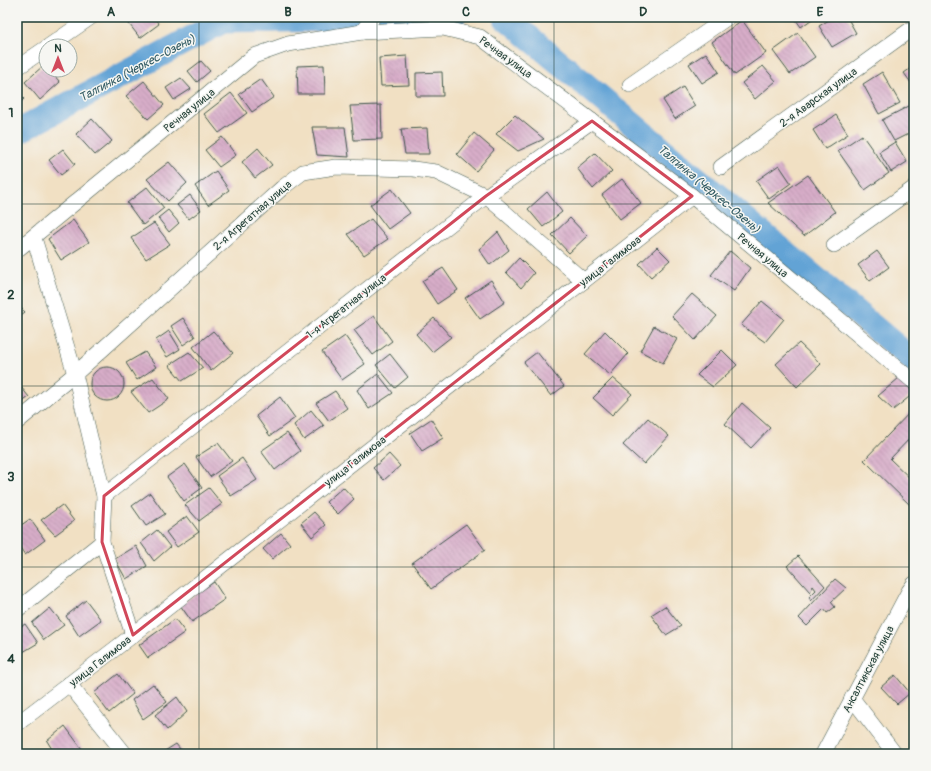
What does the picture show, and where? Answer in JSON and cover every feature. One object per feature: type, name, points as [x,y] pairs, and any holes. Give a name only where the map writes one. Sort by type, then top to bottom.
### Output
[{"type":"street","points":[[61,38],[91,17]]},
{"type":"street","points":[[362,32],[374,17]]},
{"type":"street","points":[[630,85],[728,17]]},
{"type":"street","name":"2-я Аварская улица","points":[[721,167],[914,27]]},
{"type":"street","name":"Речная улица","points":[[17,250],[34,238],[254,56],[288,44],[362,32],[443,28],[480,37],[692,196],[914,382]]},
{"type":"street","points":[[17,68],[38,54]]},
{"type":"street","name":"1-я Агрегатная улица","points":[[104,496],[486,196],[592,122]]},
{"type":"street","name":"2-я Агрегатная улица","points":[[17,422],[75,374],[282,188],[303,172],[336,167],[413,169],[436,172],[486,196],[584,281]]},
{"type":"street","points":[[834,245],[914,188]]},
{"type":"street","name":"улица Галимова","points":[[19,718],[69,684],[692,196]]},
{"type":"street","points":[[34,238],[75,374],[104,496],[102,542],[132,635]]},
{"type":"street","points":[[17,610],[102,542]]},
{"type":"street","name":"Ансалтинская улица","points":[[823,754],[852,698],[912,591]]},
{"type":"street","points":[[69,684],[125,754]]},
{"type":"street","points":[[852,698],[895,754]]},
{"type":"highlighted area","points":[[592,121],[692,196],[133,635],[102,542],[104,496],[486,196]]},
{"type":"building","points":[[130,17],[153,17],[159,24],[140,38],[126,20]]},
{"type":"building","points":[[794,17],[815,17],[801,27]]},
{"type":"building","points":[[834,17],[847,17],[856,33],[832,47],[819,26]]},
{"type":"building","points":[[742,20],[766,53],[735,75],[712,42]]},
{"type":"building","points":[[798,33],[815,57],[790,74],[773,51]]},
{"type":"building","points":[[706,53],[719,72],[702,83],[689,64]]},
{"type":"building","points":[[407,56],[409,85],[381,86],[379,58]]},
{"type":"building","points":[[201,61],[210,71],[197,82],[188,71]]},
{"type":"building","points":[[324,65],[325,94],[298,94],[297,66]]},
{"type":"building","points":[[763,66],[776,81],[755,99],[742,83]]},
{"type":"building","points":[[914,66],[914,87],[904,73]]},
{"type":"building","points":[[38,70],[38,78],[56,78],[60,82],[40,100],[25,82]]},
{"type":"building","points":[[442,72],[443,96],[416,96],[416,73]]},
{"type":"building","points":[[882,72],[900,103],[879,114],[863,84]]},
{"type":"building","points":[[181,78],[191,89],[174,100],[166,88]]},
{"type":"building","points":[[261,79],[274,97],[252,112],[239,94]]},
{"type":"building","points":[[144,81],[164,105],[148,119],[126,96]]},
{"type":"building","points":[[683,87],[695,106],[675,119],[663,100]]},
{"type":"building","points":[[17,92],[24,99],[17,105]]},
{"type":"building","points":[[231,93],[247,113],[219,133],[204,114]]},
{"type":"building","points":[[381,105],[382,139],[354,140],[350,106]]},
{"type":"building","points":[[909,106],[914,115],[914,131],[894,141],[882,120]]},
{"type":"building","points":[[515,115],[544,139],[518,151],[496,134]]},
{"type":"building","points":[[836,115],[848,134],[825,149],[813,130]]},
{"type":"building","points":[[92,119],[112,141],[95,155],[76,134]]},
{"type":"building","points":[[312,127],[345,127],[349,157],[317,155]]},
{"type":"building","points":[[427,128],[429,154],[405,154],[401,129]]},
{"type":"building","points":[[474,133],[494,150],[476,171],[457,154]]},
{"type":"building","points":[[862,135],[889,173],[865,190],[838,151]]},
{"type":"building","points":[[222,137],[236,155],[219,167],[205,150]]},
{"type":"building","points":[[895,142],[907,162],[891,172],[879,152]]},
{"type":"building","points":[[258,148],[272,165],[255,178],[242,162]]},
{"type":"building","points":[[63,149],[75,164],[61,175],[49,160]]},
{"type":"building","points":[[595,153],[612,171],[593,189],[577,168]]},
{"type":"building","points":[[169,162],[187,183],[168,201],[147,179]]},
{"type":"building","points":[[779,165],[791,183],[769,199],[756,181]]},
{"type":"building","points":[[216,171],[229,190],[208,205],[195,186]]},
{"type":"building","points":[[808,175],[835,212],[804,236],[768,203]]},
{"type":"building","points":[[622,179],[641,203],[620,219],[602,195]]},
{"type":"building","points":[[147,187],[164,208],[143,225],[127,203]]},
{"type":"building","points":[[392,189],[410,213],[388,229],[370,205]]},
{"type":"building","points":[[547,192],[562,212],[543,227],[528,209]]},
{"type":"building","points":[[190,195],[201,210],[189,219],[177,205]]},
{"type":"building","points":[[168,210],[179,223],[169,232],[158,218]]},
{"type":"building","points":[[570,218],[587,236],[569,253],[552,235]]},
{"type":"building","points":[[371,219],[388,239],[364,255],[348,234]]},
{"type":"building","points":[[73,220],[89,242],[61,260],[48,239]]},
{"type":"building","points":[[154,223],[170,244],[146,259],[131,238]]},
{"type":"building","points":[[498,232],[509,250],[490,265],[479,249]]},
{"type":"building","points":[[657,247],[670,260],[651,277],[639,264]]},
{"type":"building","points":[[730,251],[750,268],[734,291],[711,275]]},
{"type":"building","points":[[877,251],[889,267],[870,281],[858,265]]},
{"type":"building","points":[[519,258],[534,273],[521,288],[506,272]]},
{"type":"building","points":[[443,268],[458,290],[437,304],[422,281]]},
{"type":"building","points":[[491,280],[505,302],[480,319],[465,298]]},
{"type":"building","points":[[692,294],[717,316],[695,340],[672,316]]},
{"type":"building","points":[[762,301],[784,319],[765,342],[741,325]]},
{"type":"building","points":[[17,304],[25,312],[17,318]]},
{"type":"building","points":[[374,316],[392,341],[373,355],[354,330]]},
{"type":"building","points":[[183,318],[195,337],[183,345],[171,326]]},
{"type":"building","points":[[434,318],[451,337],[432,352],[416,334]]},
{"type":"building","points":[[654,326],[677,339],[663,363],[640,351]]},
{"type":"building","points":[[169,331],[180,349],[167,357],[156,340]]},
{"type":"building","points":[[213,331],[233,353],[211,371],[193,347]]},
{"type":"building","points":[[605,331],[628,354],[610,375],[585,354]]},
{"type":"building","points":[[345,336],[365,364],[342,380],[322,352]]},
{"type":"building","points":[[799,343],[821,364],[797,387],[776,364]]},
{"type":"building","points":[[722,350],[737,365],[713,387],[697,375]]},
{"type":"building","points":[[145,352],[156,367],[137,380],[126,363]]},
{"type":"building","points":[[189,352],[203,368],[182,381],[169,365]]},
{"type":"building","points":[[537,352],[564,386],[551,396],[524,362]]},
{"type":"building","points":[[390,354],[408,377],[395,388],[376,365]]},
{"type":"building","points":[[107,367],[119,372],[124,384],[119,396],[107,401],[95,396],[90,384],[95,372]]},
{"type":"building","points":[[378,374],[393,393],[369,409],[357,390]]},
{"type":"building","points":[[153,378],[169,399],[148,413],[131,392]]},
{"type":"building","points":[[613,378],[632,394],[612,415],[593,398]]},
{"type":"building","points":[[899,378],[914,393],[893,410],[878,396]]},
{"type":"building","points":[[17,382],[29,397],[17,406]]},
{"type":"building","points":[[335,391],[347,408],[329,421],[316,403]]},
{"type":"building","points":[[280,397],[295,418],[270,436],[256,416]]},
{"type":"building","points":[[742,403],[770,428],[751,448],[725,424]]},
{"type":"building","points":[[914,408],[914,434],[890,459],[914,482],[914,509],[864,460]]},
{"type":"building","points":[[311,410],[324,426],[304,440],[294,425]]},
{"type":"building","points":[[648,418],[669,436],[644,464],[623,445]]},
{"type":"building","points":[[431,419],[443,438],[422,451],[410,433]]},
{"type":"building","points":[[287,433],[300,451],[275,470],[261,451]]},
{"type":"building","points":[[218,443],[232,461],[210,477],[196,457]]},
{"type":"building","points":[[389,454],[400,466],[384,480],[373,468]]},
{"type":"building","points":[[242,458],[257,480],[231,496],[217,476]]},
{"type":"building","points":[[185,464],[202,488],[184,501],[167,477]]},
{"type":"building","points":[[343,487],[354,499],[338,514],[326,502]]},
{"type":"building","points":[[209,488],[222,504],[199,521],[185,505]]},
{"type":"building","points":[[150,493],[165,514],[146,526],[132,506]]},
{"type":"building","points":[[62,505],[74,521],[55,535],[41,520]]},
{"type":"building","points":[[314,512],[326,525],[312,537],[301,523]]},
{"type":"building","points":[[187,516],[199,532],[177,547],[166,532]]},
{"type":"building","points":[[30,519],[45,540],[25,555],[17,543],[17,528]]},
{"type":"building","points":[[466,524],[485,550],[431,589],[412,563]]},
{"type":"building","points":[[157,530],[170,547],[154,561],[141,543]]},
{"type":"building","points":[[281,533],[290,544],[272,559],[263,549]]},
{"type":"building","points":[[136,546],[147,566],[126,579],[115,559]]},
{"type":"building","points":[[798,556],[825,586],[811,601],[809,597],[816,590],[813,586],[810,592],[787,566]]},
{"type":"building","points":[[835,579],[846,588],[831,602],[835,607],[827,613],[824,609],[807,626],[799,618]]},
{"type":"building","points":[[214,582],[225,599],[192,622],[180,605]]},
{"type":"building","points":[[86,600],[101,620],[79,636],[66,616]]},
{"type":"building","points":[[665,606],[681,626],[666,635],[651,615]]},
{"type":"building","points":[[50,608],[64,625],[44,640],[32,623]]},
{"type":"building","points":[[175,619],[185,632],[148,658],[139,645]]},
{"type":"building","points":[[25,624],[38,643],[18,655],[17,629]]},
{"type":"building","points":[[118,674],[133,694],[109,713],[94,693]]},
{"type":"building","points":[[895,675],[910,693],[897,704],[881,687]]},
{"type":"building","points":[[153,684],[167,702],[143,719],[132,700]]},
{"type":"building","points":[[177,697],[187,712],[167,730],[155,715]]},
{"type":"building","points":[[65,726],[82,749],[75,754],[55,754],[47,741]]},
{"type":"building","points":[[176,744],[184,754],[160,754]]},
{"type":"waterway","name":"Талгинка (Черкес-Озень)","points":[[17,132],[223,21],[453,17]]},
{"type":"waterway","name":"Талгинка (Черкес-Озень)","points":[[505,17],[914,361]]}]
